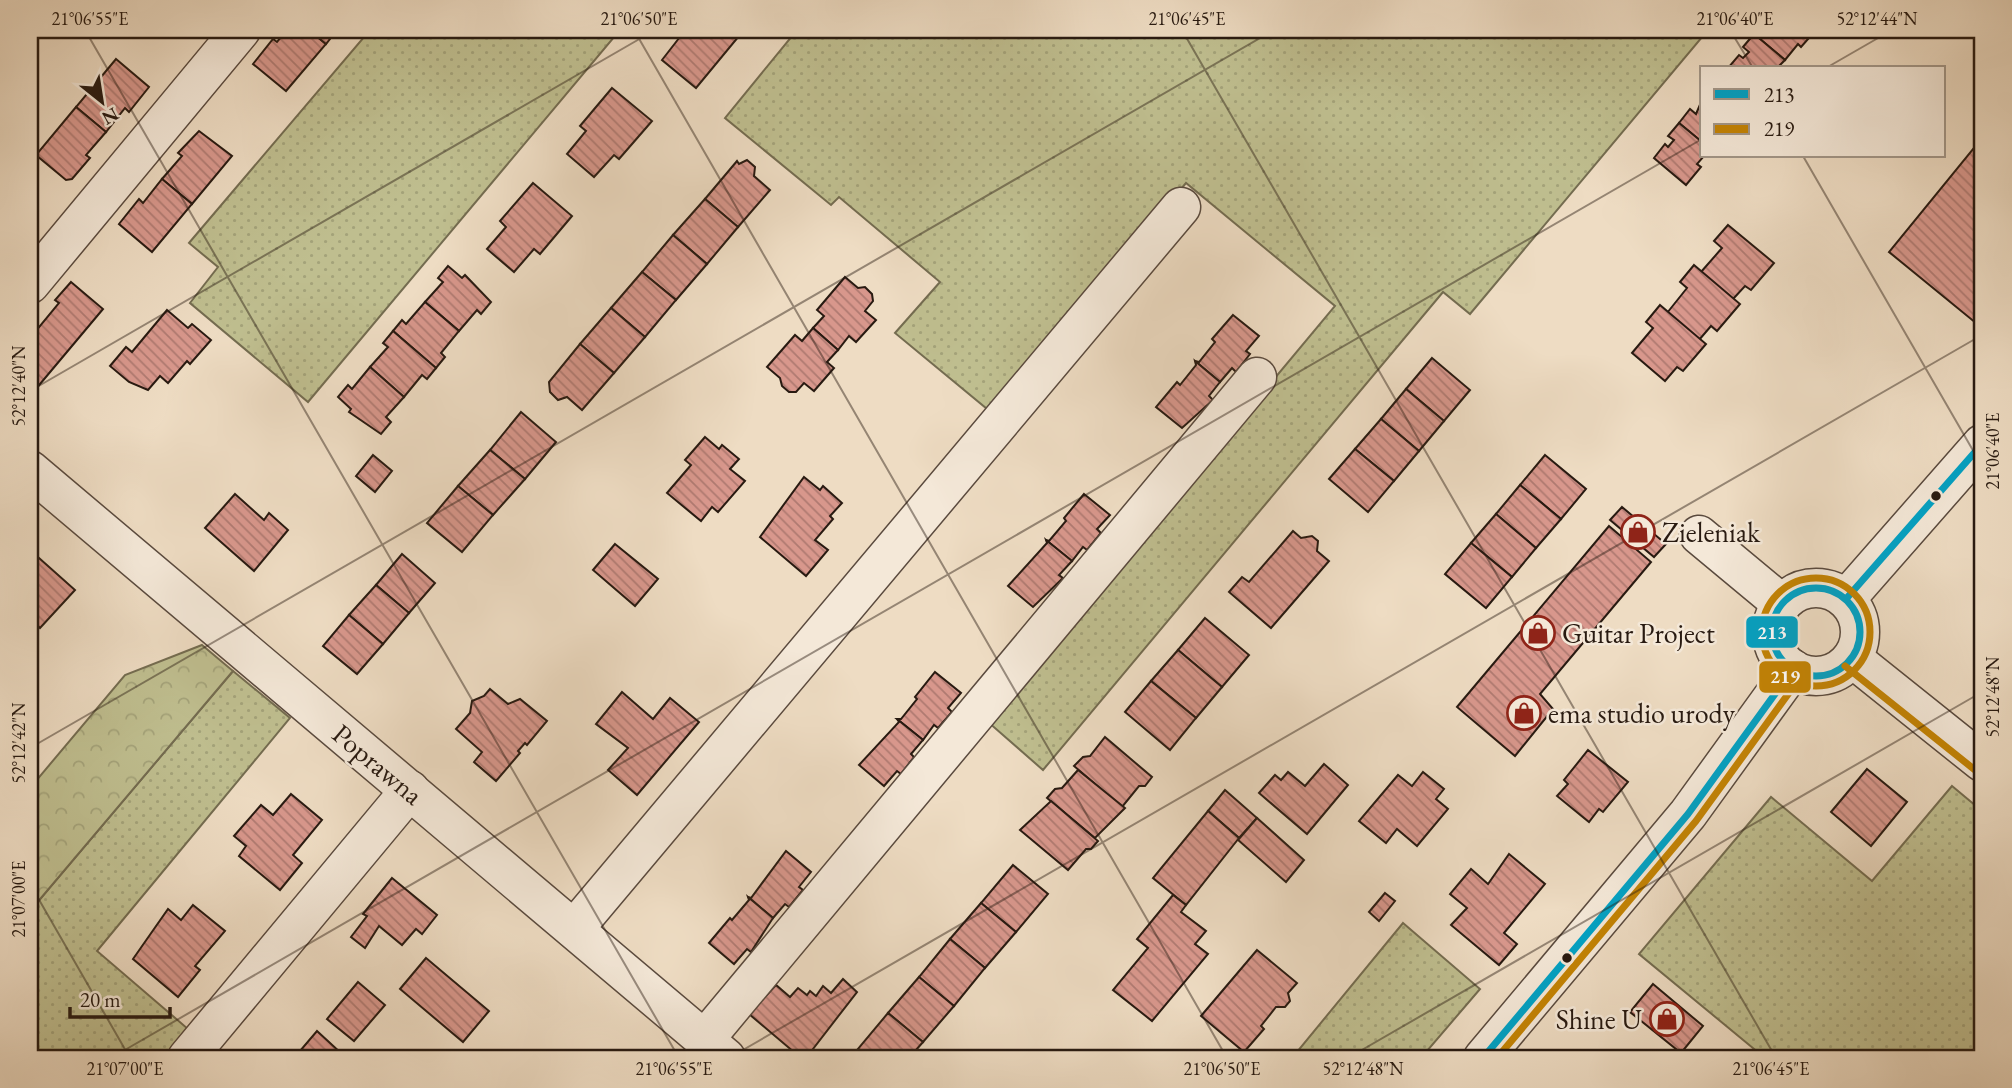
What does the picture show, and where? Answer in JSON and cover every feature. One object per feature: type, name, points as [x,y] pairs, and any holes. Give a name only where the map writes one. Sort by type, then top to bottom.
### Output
[{"type":"street","points":[[30,284],[241,30]]},
{"type":"street","points":[[574,929],[1181,207]]},
{"type":"street","points":[[715,1049],[1257,377]]},
{"type":"street","points":[[1846,599],[1982,444]]},
{"type":"street","name":"Poprawna","points":[[30,470],[715,1049]]},
{"type":"street","points":[[1699,535],[1782,604]]},
{"type":"street","points":[[1820,588],[1846,599],[1860,621],[1858,646],[1852,657],[1836,672],[1825,675],[1803,674],[1793,669],[1777,651],[1773,639],[1773,627],[1782,604],[1806,589],[1820,588]]},
{"type":"street","points":[[1852,657],[1982,762]]},
{"type":"street","points":[[1483,1058],[1688,814],[1793,669]]},
{"type":"street","points":[[187,1058],[410,790]]},
{"type":"green space","points":[[370,30],[620,30],[308,402],[190,303],[218,267],[189,243]]},
{"type":"green space","points":[[797,30],[1579,30],[1583,35],[1588,30],[1708,30],[1470,314],[1443,292],[1043,770],[988,722],[1335,306],[1186,183],[992,413],[895,333],[940,282],[839,197],[831,205],[725,118]]},
{"type":"green space","points":[[202,645],[233,671],[30,911],[30,788],[125,675]]},
{"type":"green space","points":[[233,671],[290,718],[97,951],[188,1029],[164,1058],[30,1058],[30,911]]},
{"type":"green space","points":[[1952,786],[1982,811],[1982,1058],[1765,1058],[1639,954],[1771,797],[1872,881]]},
{"type":"green space","points":[[1403,923],[1480,989],[1421,1058],[1292,1058]]},
{"type":"building","points":[[287,30],[309,30],[326,44],[286,91],[253,64],[273,39],[277,42]]},
{"type":"building","points":[[309,30],[337,30],[326,44]]},
{"type":"building","points":[[679,30],[744,30],[696,88],[662,60],[683,33]]},
{"type":"building","points":[[1757,30],[1816,30],[1801,47],[1798,44],[1785,60],[1754,34]]},
{"type":"building","points":[[1754,34],[1785,60],[1779,66],[1730,66],[1739,55],[1743,58],[1749,52],[1743,47]]},
{"type":"building","points":[[116,59],[149,87],[129,112],[125,108],[106,132],[76,107]]},
{"type":"building","points":[[612,88],[652,121],[619,159],[614,155],[594,177],[567,154],[586,131],[580,126]]},
{"type":"building","points":[[1700,105],[1700,140],[1679,123],[1690,109],[1696,114]]},
{"type":"building","points":[[76,107],[106,132],[86,155],[90,158],[72,179],[66,180],[36,155]]},
{"type":"building","points":[[1679,123],[1700,140],[1700,158],[1702,158],[1697,164],[1701,167],[1686,185],[1654,158],[1665,144],[1668,147],[1674,140],[1668,136]]},
{"type":"building","points":[[199,131],[232,156],[192,204],[162,179],[182,156],[178,153]]},
{"type":"building","points":[[1982,138],[1982,328],[1889,252]]},
{"type":"building","points":[[747,160],[755,167],[754,176],[770,190],[738,227],[705,199],[737,161],[739,164]]},
{"type":"building","points":[[162,179],[192,204],[152,252],[119,224],[139,199],[143,203]]},
{"type":"building","points":[[533,183],[572,216],[540,254],[534,249],[514,272],[487,249],[506,227],[500,221]]},
{"type":"building","points":[[705,199],[738,227],[707,264],[673,235]]},
{"type":"building","points":[[1728,225],[1774,263],[1751,290],[1745,286],[1733,299],[1701,272],[1722,248],[1714,241]]},
{"type":"building","points":[[673,235],[707,264],[676,300],[642,272]]},
{"type":"building","points":[[1694,265],[1740,304],[1717,331],[1711,326],[1699,340],[1667,313],[1687,288],[1680,282]]},
{"type":"building","points":[[448,266],[462,278],[465,275],[491,302],[481,314],[477,310],[459,331],[425,302],[443,282],[438,278]]},
{"type":"building","points":[[642,272],[676,300],[645,337],[611,308]]},
{"type":"building","points":[[845,277],[858,288],[865,287],[872,294],[873,301],[865,311],[876,320],[856,342],[849,336],[838,350],[813,328],[824,316],[817,310]]},
{"type":"building","points":[[71,282],[103,309],[35,390],[30,386],[30,338],[59,303],[55,300]]},
{"type":"building","points":[[425,302],[459,331],[441,353],[445,357],[436,368],[393,331],[402,320],[406,324]]},
{"type":"building","points":[[1660,305],[1706,344],[1683,371],[1677,367],[1665,381],[1632,353],[1653,328],[1646,322]]},
{"type":"building","points":[[611,308],[645,337],[614,373],[580,344]]},
{"type":"building","points":[[167,310],[188,328],[192,324],[211,340],[190,364],[187,361],[168,383],[160,376],[148,390],[129,382],[110,366],[126,347],[132,352]]},
{"type":"building","points":[[1233,315],[1259,336],[1246,351],[1250,354],[1236,372],[1232,368],[1220,382],[1195,361],[1199,362],[1215,342],[1212,339]]},
{"type":"building","points":[[813,328],[838,350],[827,362],[834,368],[814,391],[804,383],[796,392],[789,392],[782,386],[780,378],[767,367],[795,335],[802,341]]},
{"type":"building","points":[[393,331],[436,368],[427,379],[422,375],[404,397],[370,367],[388,347],[383,343]]},
{"type":"building","points":[[580,344],[614,373],[582,410],[567,397],[558,400],[550,392],[549,382]]},
{"type":"building","points":[[1432,358],[1470,390],[1444,421],[1406,389]]},
{"type":"building","points":[[1195,361],[1220,382],[1209,396],[1213,400],[1182,428],[1156,407],[1177,382],[1180,385],[1196,365]]},
{"type":"building","points":[[370,367],[404,397],[386,417],[391,422],[381,434],[349,412],[351,409],[338,397],[348,385],[352,389]]},
{"type":"building","points":[[1406,389],[1444,421],[1419,451],[1381,419]]},
{"type":"building","points":[[521,412],[556,442],[525,479],[490,450]]},
{"type":"building","points":[[1381,419],[1419,451],[1394,481],[1355,449]]},
{"type":"building","points":[[705,437],[719,449],[722,445],[739,459],[730,469],[745,481],[718,512],[712,507],[701,521],[667,493],[691,465],[685,460]]},
{"type":"building","points":[[1355,449],[1394,481],[1368,512],[1329,479]]},
{"type":"building","points":[[490,450],[525,479],[493,515],[458,486]]},
{"type":"building","points":[[373,455],[392,471],[375,492],[356,476]]},
{"type":"building","points":[[1545,455],[1586,489],[1561,519],[1520,485]]},
{"type":"building","points":[[804,477],[820,490],[823,486],[842,503],[830,516],[833,519],[815,540],[828,550],[806,576],[760,537]]},
{"type":"building","points":[[1520,485],[1561,519],[1536,548],[1496,514]]},
{"type":"building","points":[[458,486],[493,515],[462,552],[427,523]]},
{"type":"building","points":[[235,494],[264,520],[269,513],[288,530],[254,571],[205,528]]},
{"type":"building","points":[[1084,494],[1110,515],[1097,529],[1101,533],[1087,550],[1083,547],[1072,561],[1046,540],[1049,541],[1066,521],[1064,518]]},
{"type":"building","name":"Zieleniak","points":[[1622,507],[1666,544],[1654,557],[1610,520]]},
{"type":"building","points":[[1496,514],[1536,548],[1512,577],[1471,543]]},
{"type":"building","points":[[1609,526],[1651,562],[1540,694],[1553,709],[1515,756],[1457,707]]},
{"type":"building","points":[[1293,531],[1301,538],[1312,536],[1318,541],[1317,551],[1329,561],[1271,628],[1229,592],[1242,577],[1249,582]]},
{"type":"building","points":[[1046,540],[1072,561],[1059,575],[1063,578],[1033,607],[1008,586],[1047,543]]},
{"type":"building","points":[[1471,543],[1512,577],[1486,608],[1445,574]]},
{"type":"building","points":[[615,544],[658,579],[635,606],[593,570]]},
{"type":"building","points":[[402,554],[435,583],[409,613],[376,585]]},
{"type":"building","points":[[39,558],[75,590],[40,628],[30,618],[30,569]]},
{"type":"building","points":[[376,585],[409,613],[383,644],[349,615]]},
{"type":"building","points":[[349,615],[383,644],[357,674],[323,646]]},
{"type":"building","points":[[1205,618],[1249,655],[1222,687],[1178,650]]},
{"type":"building","points":[[1178,650],[1222,687],[1196,718],[1151,681]]},
{"type":"building","points":[[935,672],[961,693],[948,708],[952,712],[938,728],[934,725],[923,740],[897,719],[901,719]]},
{"type":"building","points":[[1151,681],[1196,718],[1170,750],[1125,712]]},
{"type":"building","points":[[490,689],[508,704],[520,699],[547,721],[527,745],[525,743],[518,751],[520,753],[496,781],[474,762],[482,752],[456,729],[470,713],[472,701],[484,696]]},
{"type":"building","points":[[622,692],[653,719],[670,698],[699,722],[637,795],[608,770],[628,748],[596,724]]},
{"type":"building","points":[[897,719],[923,740],[911,754],[914,757],[901,774],[897,771],[884,786],[859,765],[899,722]]},
{"type":"building","points":[[1105,737],[1152,777],[1145,786],[1139,786],[1122,807],[1074,766],[1083,757],[1090,756]]},
{"type":"building","points":[[1588,750],[1628,782],[1603,812],[1599,809],[1589,822],[1557,796],[1568,784],[1564,780]]},
{"type":"building","points":[[1324,764],[1348,785],[1307,834],[1259,793],[1275,775],[1281,780],[1288,772],[1305,786]]},
{"type":"building","points":[[1867,769],[1907,802],[1871,846],[1831,812]]},
{"type":"building","points":[[1078,770],[1125,808],[1095,838],[1047,798],[1055,789],[1062,788]]},
{"type":"building","points":[[1423,772],[1444,789],[1436,799],[1448,809],[1417,846],[1397,829],[1386,843],[1359,821],[1398,775],[1412,786]]},
{"type":"building","points":[[1225,790],[1257,818],[1239,838],[1208,811]]},
{"type":"building","points":[[291,794],[322,820],[293,855],[302,863],[280,890],[239,856],[246,846],[234,836],[261,805],[273,815]]},
{"type":"building","points":[[1051,801],[1098,841],[1091,849],[1086,849],[1068,870],[1020,830]]},
{"type":"building","points":[[1208,811],[1239,838],[1186,905],[1153,878]]},
{"type":"building","points":[[1257,818],[1304,860],[1286,882],[1238,840]]},
{"type":"building","points":[[786,851],[811,872],[799,887],[803,890],[789,907],[785,904],[773,918],[748,897],[751,898]]},
{"type":"building","points":[[1509,854],[1545,884],[1504,933],[1517,944],[1499,965],[1451,925],[1467,908],[1450,894],[1471,869],[1488,884]]},
{"type":"building","points":[[1013,865],[1048,894],[1016,932],[981,903]]},
{"type":"building","points":[[392,878],[437,915],[422,934],[416,929],[402,945],[379,926],[365,948],[351,937],[367,916],[363,914]]},
{"type":"building","points":[[1385,893],[1395,901],[1379,921],[1369,912]]},
{"type":"building","points":[[1173,895],[1186,905],[1181,912],[1206,931],[1195,944],[1208,954],[1152,1021],[1113,990],[1148,948],[1137,939]]},
{"type":"building","points":[[748,897],[773,918],[751,952],[747,949],[734,964],[709,943],[749,900]]},
{"type":"building","points":[[981,903],[1016,932],[985,968],[950,939]]},
{"type":"building","points":[[193,905],[225,931],[195,966],[200,970],[178,997],[133,959],[168,909],[181,920]]},
{"type":"building","points":[[950,939],[985,968],[954,1006],[919,977]]},
{"type":"building","points":[[1257,950],[1297,983],[1288,993],[1290,1001],[1285,1007],[1276,1007],[1261,1026],[1264,1029],[1244,1052],[1201,1016]]},
{"type":"building","points":[[426,958],[489,1011],[463,1042],[400,989]]},
{"type":"building","points":[[919,977],[954,1006],[923,1042],[888,1013]]},
{"type":"building","points":[[843,979],[857,992],[806,1058],[801,1058],[749,1014],[776,985],[790,997],[798,988],[807,995],[810,991],[816,996],[823,986],[831,993]]},
{"type":"building","points":[[358,982],[385,1005],[354,1041],[327,1019]]},
{"type":"building","name":"Shine U","points":[[1653,984],[1703,1026],[1681,1053],[1630,1012]]},
{"type":"building","points":[[888,1013],[923,1042],[909,1058],[867,1058],[857,1050]]},
{"type":"building","points":[[317,1031],[341,1053],[337,1058],[294,1058]]},
{"type":"transit line","name":"213","points":[[1846,599],[1982,444]]},
{"type":"transit line","name":"219","points":[[1816,578],[1837,582],[1855,593],[1866,611],[1870,632],[1866,653],[1855,671],[1837,682],[1816,686],[1795,682],[1777,671],[1766,653],[1762,632],[1766,611],[1777,593],[1795,582],[1816,578]]},
{"type":"transit line","name":"213","points":[[1816,588],[1833,591],[1847,601],[1857,615],[1860,632],[1857,649],[1847,663],[1833,673],[1816,676],[1799,673],[1785,663],[1775,649],[1772,632],[1775,615],[1785,601],[1799,591],[1816,588]]},
{"type":"transit line","name":"219","points":[[1845,666],[1975,770]]},
{"type":"transit line","name":"213","points":[[1483,1058],[1688,814],[1793,669]]},
{"type":"transit line","name":"219","points":[[1497,1058],[1696,821],[1802,675]]},
{"type":"place","name":"Zieleniak","points":[[1638,532]]},
{"type":"place","name":"Guitar Project","points":[[1538,633]]},
{"type":"place","name":"ema studio urody","points":[[1524,713]]},
{"type":"place","name":"Shine U","points":[[1667,1019]]}]
